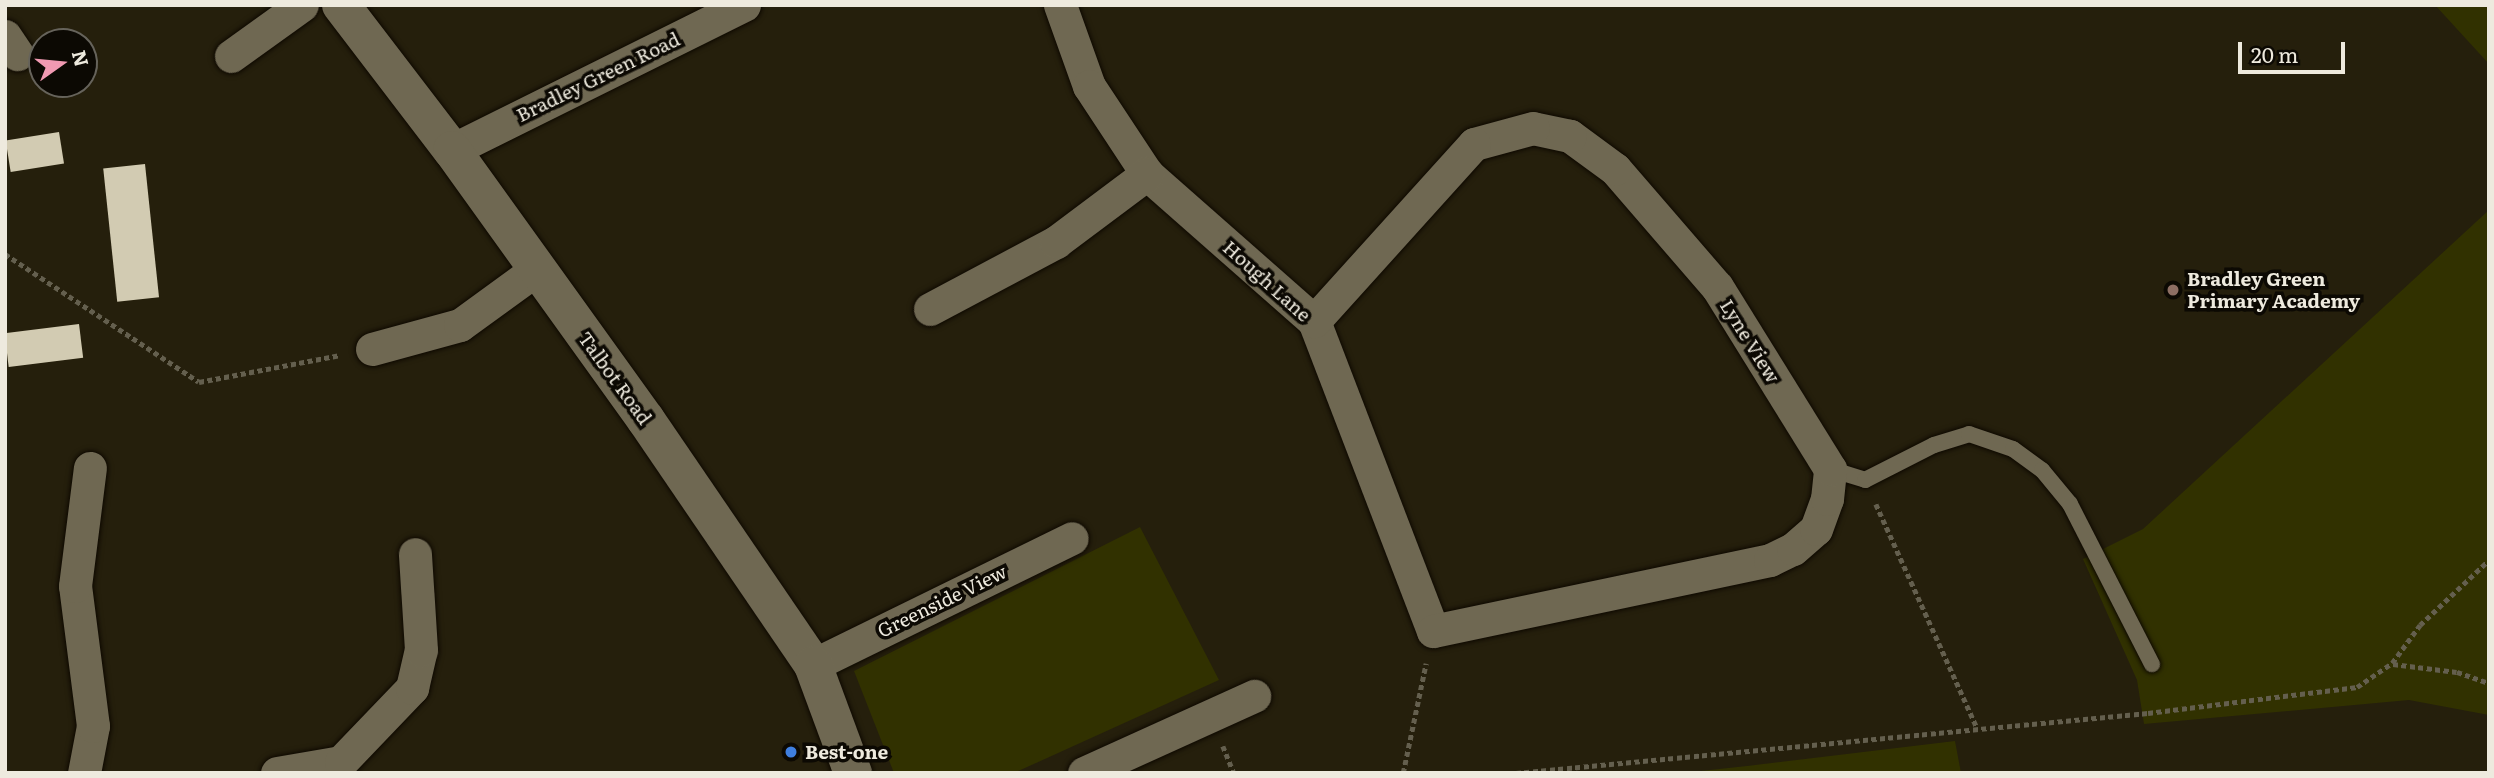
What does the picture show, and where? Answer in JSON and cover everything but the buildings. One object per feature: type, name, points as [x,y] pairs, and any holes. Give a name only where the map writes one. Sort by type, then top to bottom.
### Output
[{"type":"street","points":[[231,56],[302,5]]},
{"type":"street","name":"Talbot Road","points":[[341,5],[452,150],[813,664],[853,773]]},
{"type":"street","name":"Bradley Green Road","points":[[452,150],[744,5]]},
{"type":"street","name":"Hough Lane","points":[[1060,5],[1089,86],[1147,174],[1314,321],[1433,631]]},
{"type":"street","name":"Lyne View","points":[[1314,321],[1474,144],[1533,128],[1570,136],[1615,169],[1717,287],[1830,469]]},
{"type":"street","points":[[930,309],[1056,242],[1147,174]]},
{"type":"street","points":[[372,349],[460,325],[537,269]]},
{"type":"street","points":[[84,773],[93,726],[75,586],[90,468]]},
{"type":"street","points":[[1433,631],[1770,560],[1793,549],[1816,529],[1827,499],[1830,469]]},
{"type":"street","name":"Greenside View","points":[[813,664],[1072,538]]},
{"type":"street","points":[[276,773],[341,762],[412,688],[421,650],[415,554]]},
{"type":"street","points":[[1084,773],[1254,696]]},
{"type":"lane","points":[[1830,469],[1865,481],[1934,444],[1969,434],[2013,449],[2042,470],[2070,504],[2152,664]]},
{"type":"path","points":[[5,254],[199,382],[372,349]]},
{"type":"path","points":[[1865,481],[1977,728]]},
{"type":"path","points":[[1516,773],[1977,728],[2357,687],[2392,663],[2420,625],[2489,560]]},
{"type":"path","points":[[1403,773],[1433,631]]},
{"type":"path","points":[[2392,663],[2457,672],[2489,683]]},
{"type":"shaded area","points":[[2435,5],[2489,5],[2489,64]]},
{"type":"shaded area","points":[[2489,210],[2489,715],[2409,700],[2144,724],[2137,680],[2083,559],[2143,529]]},
{"type":"shaded area","points":[[1140,527],[1219,680],[1014,773],[894,773],[854,671]]},
{"type":"shaded area","points":[[1955,741],[1961,773],[1682,773],[1747,766]]},
{"type":"place","name":"Bradley Green Primary Academy","points":[[2173,290]]},
{"type":"place","name":"Best-one","points":[[791,752]]}]
